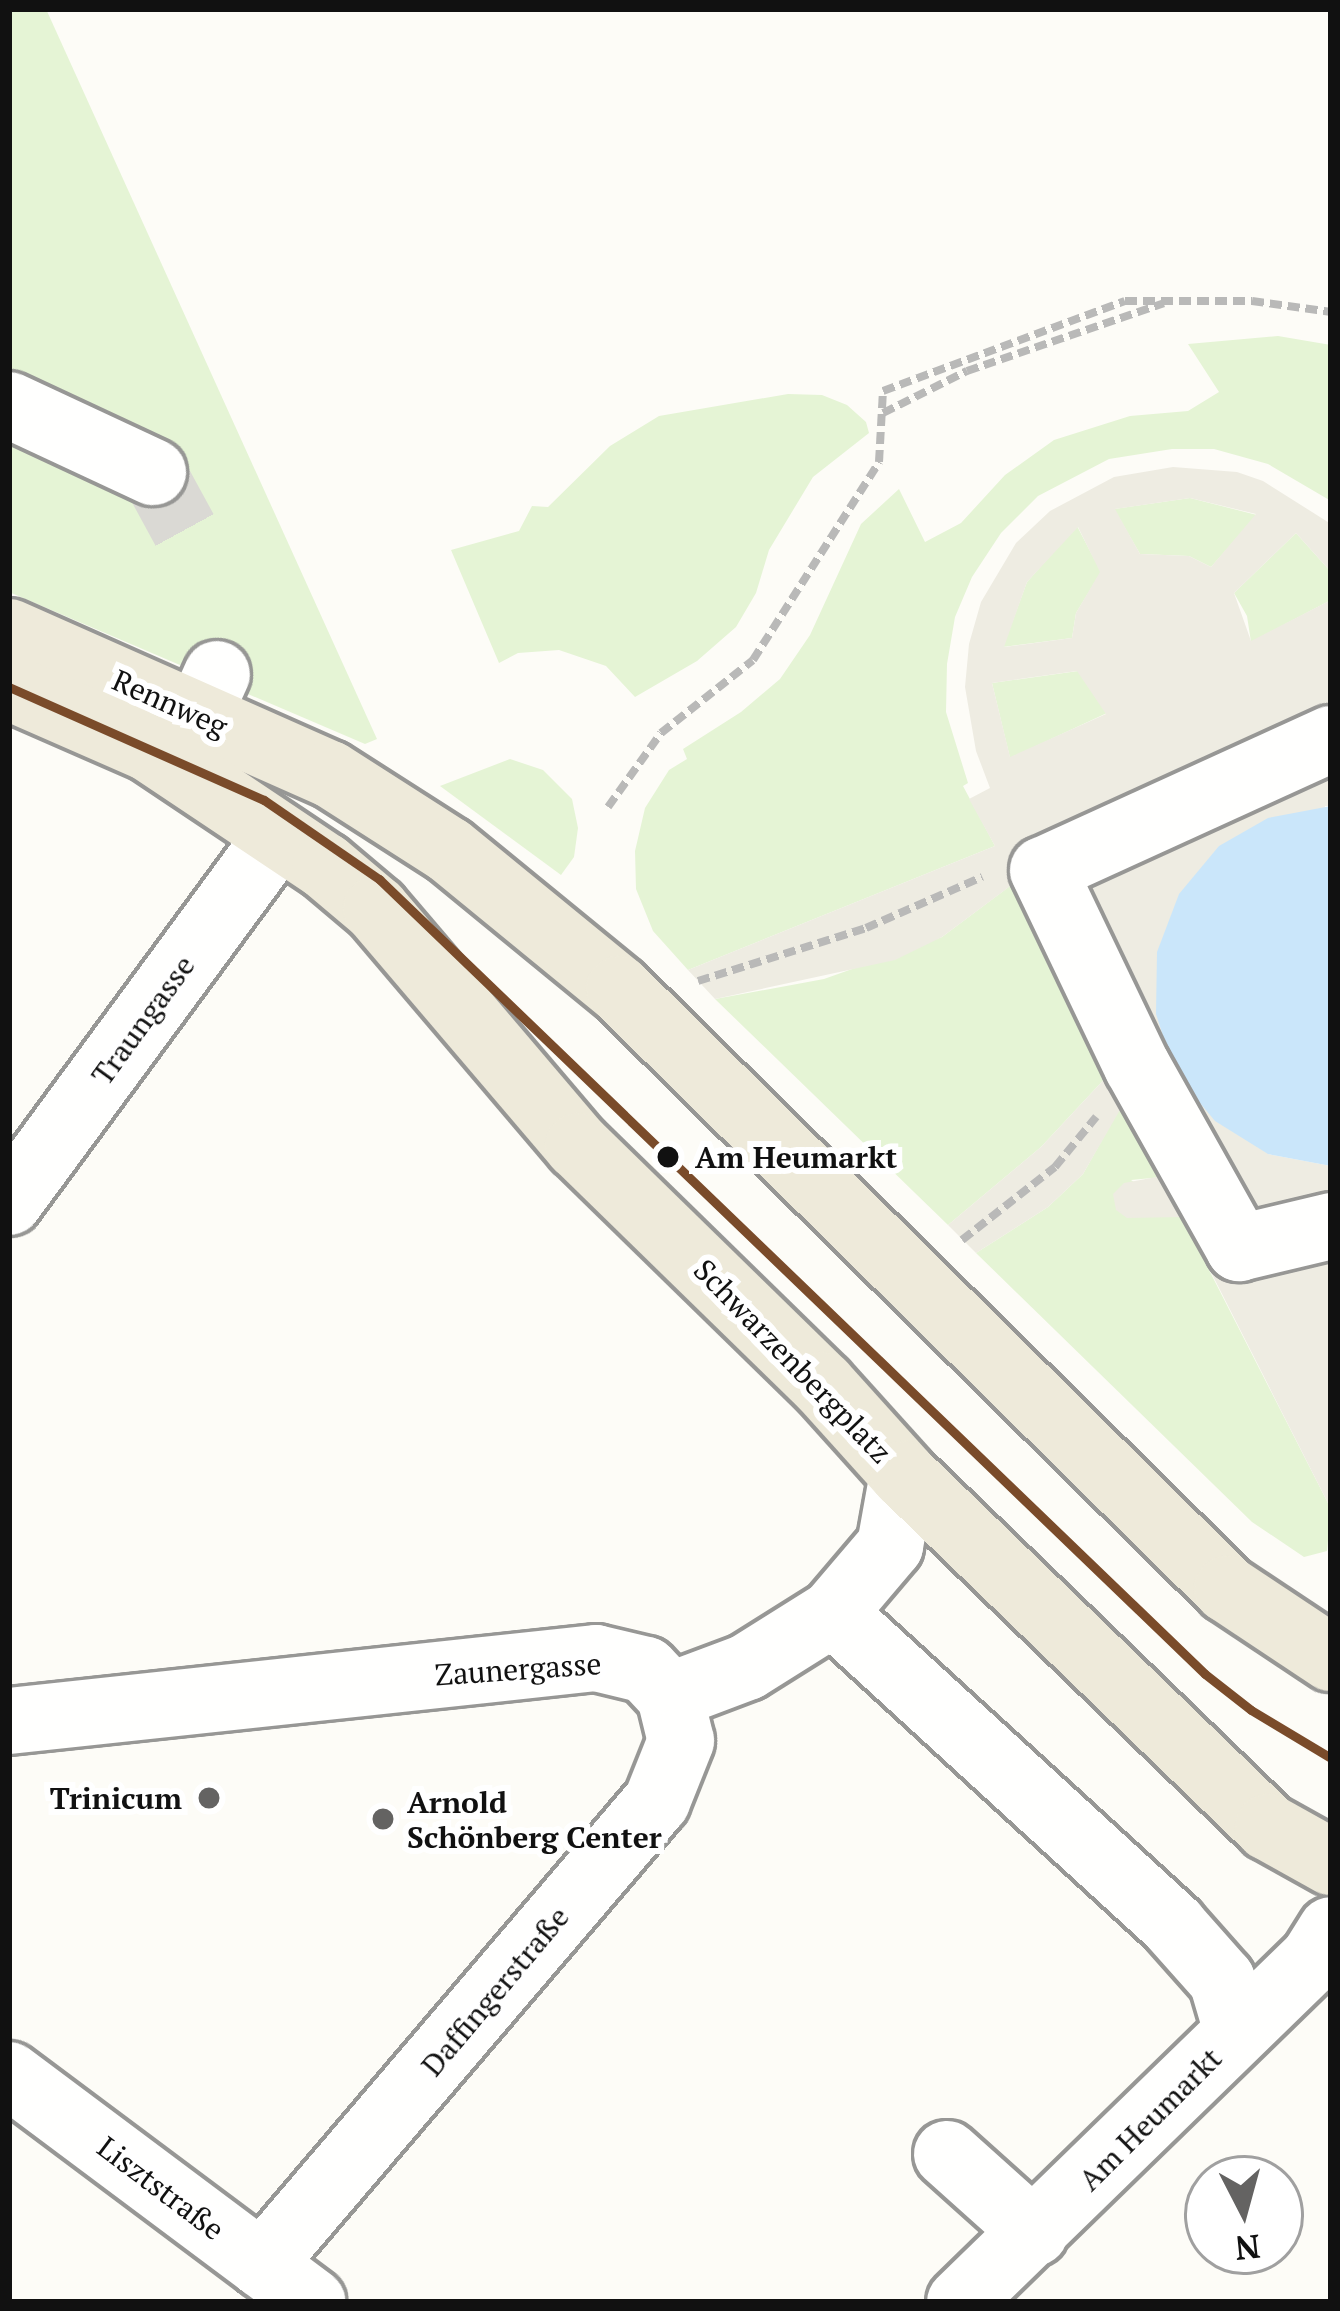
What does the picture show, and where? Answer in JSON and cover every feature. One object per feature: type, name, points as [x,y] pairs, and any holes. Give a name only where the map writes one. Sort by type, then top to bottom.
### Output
[{"type":"main road","name":"Rennweg","points":[[9,632],[208,695],[448,850],[620,989],[1227,1589],[1331,1658]]},
{"type":"main road","name":"Rennweg","points":[[9,687],[150,749],[277,837]]},
{"type":"main road","name":"Schwarzenbergplatz","points":[[277,837],[325,866],[376,909],[578,1146],[824,1385],[903,1474],[1268,1827],[1331,1862]]},
{"type":"street","points":[[15,397],[153,472]]},
{"type":"street","points":[[1331,739],[1042,870],[1137,1066],[1239,1248],[1331,1226]]},
{"type":"street","name":"Traungasse","points":[[9,1202],[277,837]]},
{"type":"street","points":[[670,1696],[747,1667],[833,1612],[890,1546],[903,1474]]},
{"type":"street","points":[[833,1612],[1174,1926],[1222,1980],[1237,2032]]},
{"type":"street","name":"Zaunergasse","points":[[9,1720],[596,1658],[646,1670],[670,1696]]},
{"type":"street","name":"Daffingerstraße","points":[[287,2283],[657,1801],[682,1741],[670,1696]]},
{"type":"street","name":"Am Heumarkt","points":[[960,2302],[1312,1959],[1331,1930]]},
{"type":"street","name":"Lisztstraße","points":[[9,2075],[287,2283]]},
{"type":"street","points":[[947,2154],[1035,2233]]},
{"type":"path","points":[[608,807],[661,733],[753,659],[879,462],[883,391],[1126,301],[1252,302],[1331,312]]},
{"type":"path","points":[[882,413],[967,371],[1172,301]]},
{"type":"path","points":[[685,985],[866,928],[993,872],[1042,870]]},
{"type":"green space","points":[[9,9],[46,9],[377,739],[365,744],[9,592]]},
{"type":"green space","points":[[1278,336],[1331,345],[1331,501],[1268,464],[1214,449],[1172,449],[1109,459],[1038,496],[1001,533],[972,577],[955,617],[947,664],[946,712],[968,783],[963,786],[995,846],[688,970],[653,931],[636,889],[635,851],[645,808],[669,770],[687,759],[683,749],[741,712],[780,679],[810,635],[861,524],[899,489],[925,542],[961,523],[1005,475],[1054,440],[1130,416],[1188,411],[1219,392],[1188,344]]},
{"type":"green space","points":[[788,394],[822,395],[847,405],[866,422],[869,433],[813,477],[769,550],[756,593],[736,627],[697,661],[635,697],[606,666],[559,650],[518,653],[499,663],[451,550],[519,531],[532,506],[548,507],[610,446],[659,416]]},
{"type":"green space","points":[[1190,498],[1257,515],[1211,567],[1189,556],[1140,554],[1114,509]]},
{"type":"green space","points":[[1077,526],[1101,572],[1076,613],[1072,638],[1003,647],[1027,582]]},
{"type":"green space","points":[[1296,533],[1331,572],[1331,600],[1251,642],[1247,616],[1234,593]]},
{"type":"green space","points":[[1078,671],[1107,713],[1010,758],[992,683]]},
{"type":"green space","points":[[510,759],[543,770],[572,799],[578,828],[574,857],[561,875],[440,786]]},
{"type":"green space","points":[[1014,883],[1111,1072],[1041,1147],[948,1225],[715,999],[824,979],[942,937]]},
{"type":"green space","points":[[1124,1101],[1163,1177],[1131,1180],[1182,1217],[1331,1509],[1327,1551],[1304,1557],[1252,1522],[976,1253],[1048,1207],[1083,1174]]},
{"type":"shaded area","points":[[1173,467],[1237,472],[1263,481],[1331,524],[1331,572],[1296,533],[1234,593],[1251,641],[1331,600],[1331,806],[1325,806],[1268,1154],[1331,1166],[1331,1509],[1183,1217],[1127,1218],[1116,1210],[1113,1194],[1124,1183],[1162,1176],[1124,1103],[1083,1174],[1048,1207],[976,1253],[948,1225],[1041,1147],[1111,1072],[1013,884],[942,937],[895,960],[715,999],[688,970],[995,846],[969,799],[990,788],[976,751],[965,687],[969,644],[981,602],[1016,543],[1050,511],[1114,477]],"holes":[[[1190,498],[1256,514],[1211,567],[1189,556],[1140,554],[1115,509]],[[1078,527],[1100,572],[1076,613],[1072,638],[1004,647],[1027,582]],[[1077,671],[1106,714],[1010,757],[992,683]]]},
{"type":"water","points":[[1331,806],[1331,1166],[1268,1154],[1215,1121],[1175,1073],[1156,1014],[1157,952],[1179,894],[1219,846],[1268,818]]},
{"type":"tunnel","points":[[153,472],[190,540]]},
{"type":"transit line","points":[[9,687],[264,800],[379,879],[1205,1674],[1251,1710],[1331,1758]]},
{"type":"place","name":"Am Heumarkt","points":[[668,1157]]},
{"type":"place","name":"Trinicum","points":[[209,1798]]},
{"type":"place","name":"Arnold Schönberg Center","points":[[383,1819]]}]
